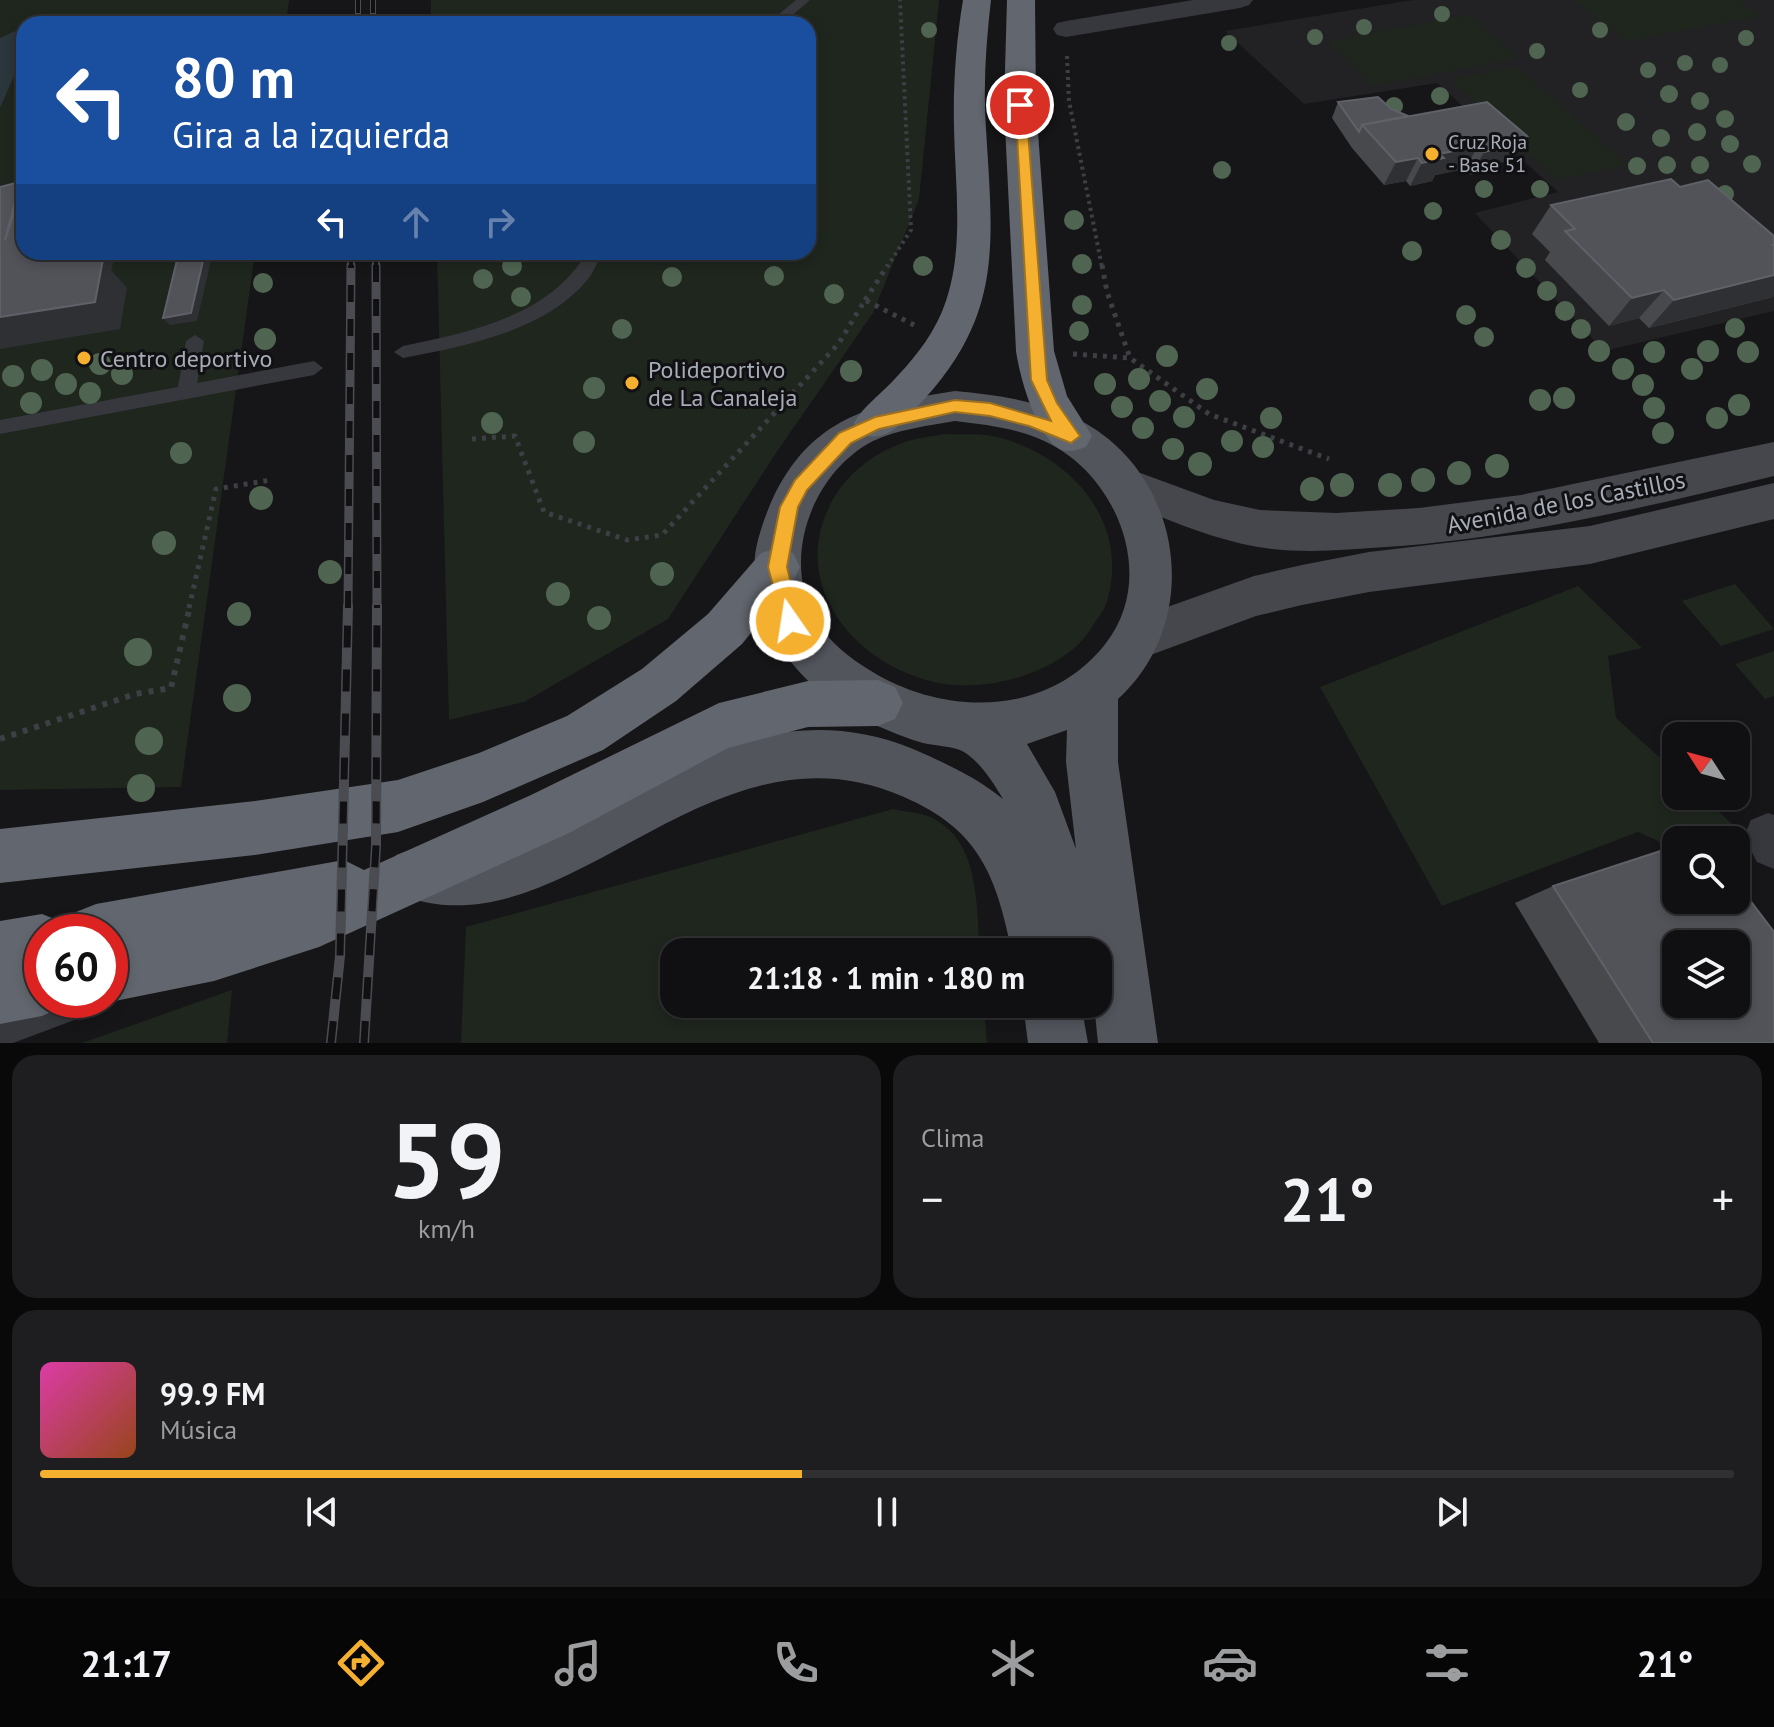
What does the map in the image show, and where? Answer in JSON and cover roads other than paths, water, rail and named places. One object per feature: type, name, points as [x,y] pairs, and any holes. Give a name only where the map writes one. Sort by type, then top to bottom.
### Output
[{"type":"highway","points":[[875,423],[930,366],[950,337],[966,293],[977,225],[969,98],[977,0]]},
{"type":"highway","points":[[1021,0],[1020,105],[1035,351],[1039,380],[1050,405],[1071,436]]},
{"type":"highway","points":[[8,843],[77,847],[255,828],[398,806],[483,777],[585,733],[659,685],[714,638],[777,567]]},
{"type":"highway","points":[[128,970],[214,953],[319,919],[550,814],[719,727],[808,704],[878,703]]},
{"type":"highway","points":[[0,885],[255,828]]},
{"type":"highway","points":[[128,926],[413,874]]},
{"type":"highway","points":[[0,949],[24,945]]},
{"type":"highway","points":[[0,995],[24,990]]},
{"type":"main road","points":[[955,406],[990,409],[1033,420],[1071,436],[1112,469],[1124,484],[1146,530],[1153,574],[1150,604],[1137,639],[1116,669],[1093,688],[1051,714],[975,729],[913,716],[878,703],[827,668],[790,621],[777,567],[789,507],[801,485],[845,438],[875,423],[955,406]]},
{"type":"main road","points":[[1093,688],[1090,725],[1092,762],[1128,1043]]},
{"type":"main road","points":[[975,729],[1013,766],[1033,800],[1049,846],[1064,938]]},
{"type":"main road","points":[[413,874],[470,876],[516,869],[731,766],[773,755],[821,752],[857,756],[901,767],[946,791],[989,823],[1013,862],[1037,938]]},
{"type":"main road","points":[[1054,1018],[1058,1043]]},
{"type":"main road","points":[[1071,1018],[1073,1043]]},
{"type":"street","points":[[1066,29],[1185,5],[1240,0]]},
{"type":"street","name":"Avenida de los Castillos","points":[[1124,484],[1246,527],[1291,533],[1333,532],[1418,528],[1526,514],[1774,459]]},
{"type":"street","name":"Avenida de los Castillos","points":[[1137,639],[1254,596],[1302,585],[1369,572],[1590,545],[1774,501]]},
{"type":"lane","points":[[784,16],[804,0]]},
{"type":"lane","points":[[403,352],[496,329],[533,313],[589,266],[592,260]]},
{"type":"lane","points":[[186,394],[195,341]]},
{"type":"lane","points":[[0,427],[314,368]]},
{"type":"lane","points":[[128,986],[214,953]]},
{"type":"lane","points":[[0,1036],[10,1029],[41,1018]]},
{"type":"railway","points":[[358,0],[358,16]]},
{"type":"railway","points":[[373,0],[373,16]]},
{"type":"railway","points":[[351,260],[351,265]]},
{"type":"railway","points":[[376,260],[376,265]]},
{"type":"railway","points":[[348,608],[351,265]]},
{"type":"railway","points":[[376,265],[377,607]]},
{"type":"railway","points":[[331,1043],[340,956],[348,606]]},
{"type":"railway","points":[[364,1043],[376,846],[377,607]]},
{"type":"place","name":"Cruz Roja - Base 51","points":[[1432,154]]},
{"type":"place","name":"Centro deportivo","points":[[84,358]]},
{"type":"place","name":"Polideportivo de La Canaleja","points":[[632,383]]}]
